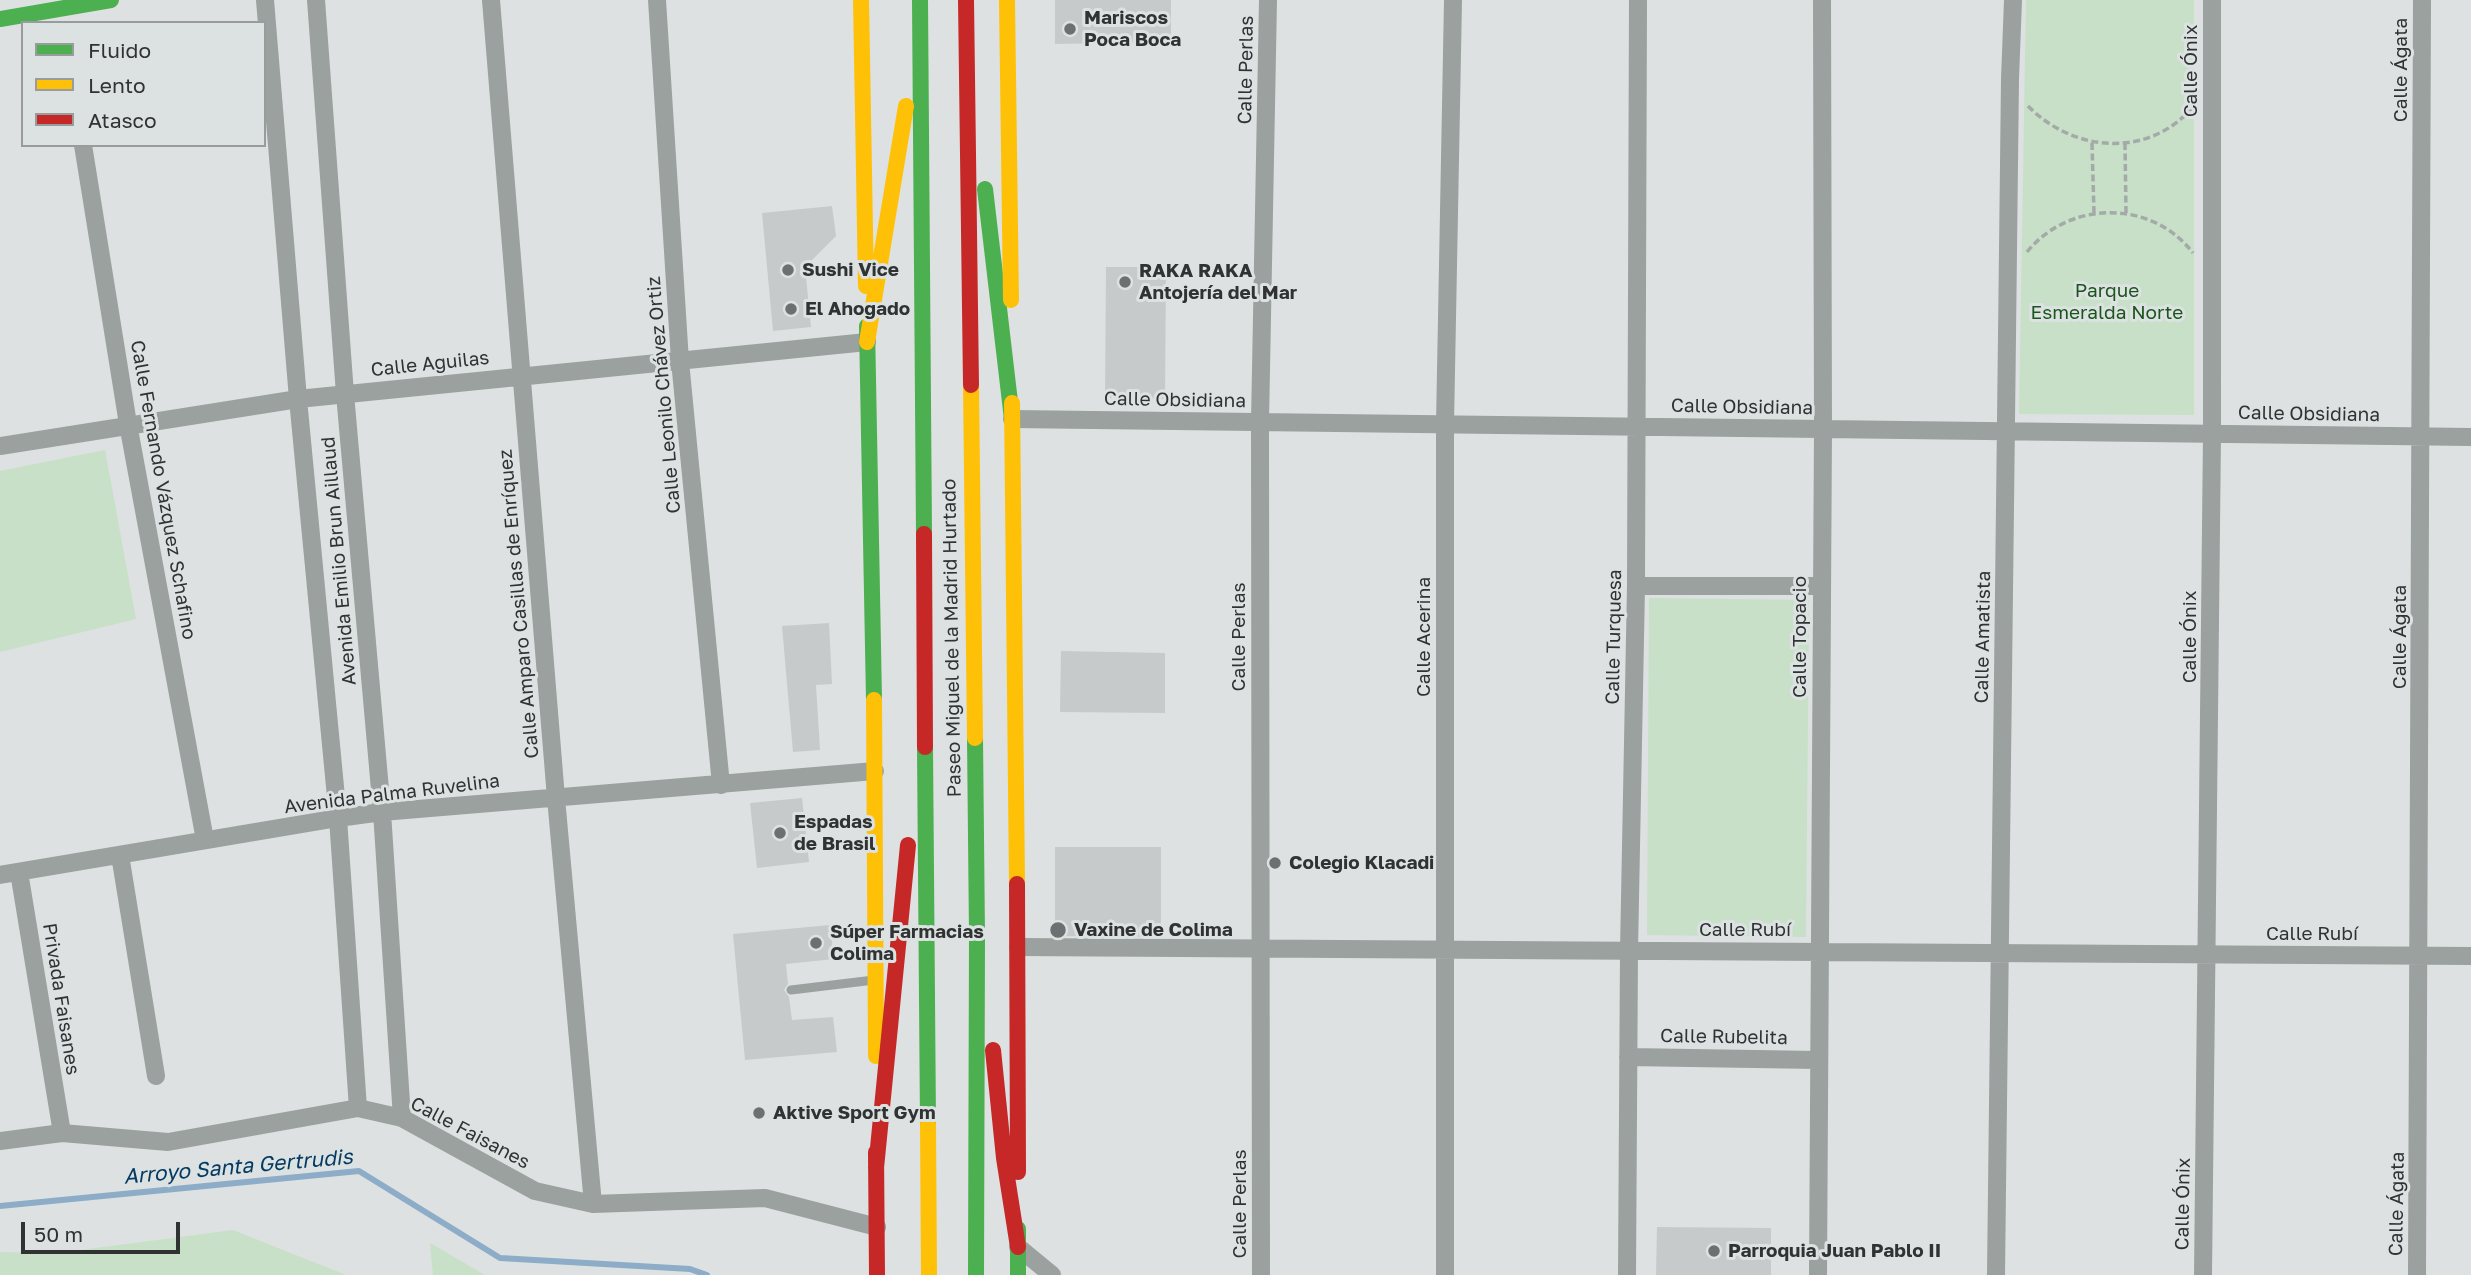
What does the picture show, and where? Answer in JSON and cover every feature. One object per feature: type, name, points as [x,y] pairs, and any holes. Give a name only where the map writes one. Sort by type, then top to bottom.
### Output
[{"type":"main road","points":[[0,19],[111,0]]},
{"type":"main road","points":[[861,0],[875,771],[877,1275]]},
{"type":"main road","name":"Paseo Miguel de la Madrid Hurtado","points":[[920,0],[929,1275]]},
{"type":"main road","name":"Paseo Miguel de la Madrid Hurtado","points":[[965,0],[977,934],[976,1275]]},
{"type":"main road","points":[[1007,0],[1018,947],[1018,1275]]},
{"type":"main road","points":[[966,21],[1012,419]]},
{"type":"main road","points":[[867,342],[920,22]]},
{"type":"main road","points":[[876,1168],[925,690]]},
{"type":"main road","points":[[977,934],[996,1072],[1004,1158],[1018,1247]]},
{"type":"street","name":"Avenida Emilio Brun Aillaud","points":[[265,0],[338,818],[358,1108]]},
{"type":"street","name":"Avenida Emilio Brun Aillaud","points":[[316,0],[345,394],[382,812],[402,1118]]},
{"type":"street","name":"Calle Amparo Casillas de Enríquez","points":[[491,0],[556,797],[593,1205]]},
{"type":"street","name":"Calle Leonilo Chávez Ortiz","points":[[657,0],[680,361],[721,785]]},
{"type":"street","name":"Calle Perlas","points":[[1261,1275],[1260,422],[1268,0]]},
{"type":"street","name":"Calle Acerina","points":[[1445,1275],[1445,424],[1453,0]]},
{"type":"street","name":"Calle Turquesa","points":[[1627,1275],[1629,951],[1636,586],[1638,0]]},
{"type":"street","name":"Calle Topacio","points":[[1818,1275],[1823,429],[1822,0]]},
{"type":"street","name":"Calle Amatista","points":[[1996,1275],[2013,0]]},
{"type":"street","name":"Calle Ónix","points":[[2203,1275],[2212,434],[2212,0]]},
{"type":"street","name":"Calle Ágata","points":[[2417,1275],[2422,0]]},
{"type":"street","name":"Calle Fernando Vázquez Schafino","points":[[83,147],[128,424],[205,841]]},
{"type":"street","name":"Calle Aguilas","points":[[0,446],[299,399],[867,342]]},
{"type":"street","name":"Calle Obsidiana","points":[[1012,419],[2471,437]]},
{"type":"street","points":[[1636,586],[1821,586]]},
{"type":"street","name":"Avenida Palma Ruvelina","points":[[0,875],[382,812],[875,771]]},
{"type":"street","points":[[120,855],[156,1076]]},
{"type":"street","name":"Privada Faisanes","points":[[19,872],[62,1133]]},
{"type":"street","name":"Calle Rubí","points":[[1018,947],[2471,956]]},
{"type":"street","name":"Calle Rubelita","points":[[1628,1057],[1818,1059]]},
{"type":"street","name":"Calle Faisanes","points":[[0,1141],[62,1133],[168,1142],[358,1108],[402,1118],[535,1191],[593,1205],[765,1198],[877,1227]]},
{"type":"street","points":[[1018,1247],[1052,1275]]},
{"type":"lane","points":[[791,990],[875,980]]},
{"type":"path","points":[[2010,79],[2024,102],[2042,121],[2092,143],[2125,144],[2146,139],[2170,127],[2193,106]]},
{"type":"path","points":[[2092,143],[2094,213]]},
{"type":"path","points":[[2125,144],[2126,213]]},
{"type":"path","points":[[2021,259],[2047,232],[2069,219],[2094,213],[2126,213],[2148,219],[2168,229],[2186,243],[2194,254]]},
{"type":"green space","name":"Parque Esmeralda Norte","points":[[2026,0],[2194,0],[2194,415],[2019,414]]},
{"type":"green space","points":[[105,450],[136,619],[0,652],[0,471]]},
{"type":"green space","points":[[1649,598],[1809,600],[1806,937],[1647,935]]},
{"type":"green space","points":[[233,1230],[346,1275],[0,1275],[0,1252],[58,1253]]},
{"type":"green space","points":[[430,1243],[485,1275],[433,1275]]},
{"type":"building","points":[[1055,0],[1171,0],[1171,42],[1055,44]]},
{"type":"building","points":[[832,206],[836,236],[805,267],[811,327],[773,331],[762,213]]},
{"type":"building","points":[[1106,267],[1166,267],[1165,399],[1105,398]]},
{"type":"building","points":[[829,623],[832,684],[816,685],[820,750],[793,752],[782,626]]},
{"type":"building","points":[[1061,651],[1165,653],[1165,713],[1060,712]]},
{"type":"building","name":"Espadas de Brasil","points":[[802,798],[809,862],[757,868],[750,803]]},
{"type":"building","points":[[1055,847],[1161,847],[1161,937],[1055,936]]},
{"type":"building","points":[[830,925],[834,959],[786,964],[788,984],[784,990],[789,997],[792,1020],[833,1017],[837,1052],[745,1060],[733,934]]},
{"type":"building","name":"Parroquia Juan Pablo II","points":[[1657,1227],[1771,1228],[1771,1275],[1656,1275]]},
{"type":"waterway","name":"Arroyo Santa Gertrudis","points":[[0,1206],[359,1171],[500,1258],[690,1269],[707,1275]]},
{"type":"traffic: fast","points":[[0,19],[111,0]]},
{"type":"traffic: fast","points":[[920,0],[924,534]]},
{"type":"traffic: fast","points":[[985,189],[1012,419]]},
{"type":"traffic: fast","points":[[867,326],[874,700]]},
{"type":"traffic: fast","points":[[975,738],[976,1275]]},
{"type":"traffic: fast","points":[[925,747],[928,1124]]},
{"type":"traffic: fast","points":[[1018,1229],[1018,1275]]},
{"type":"traffic: slow","points":[[861,0],[866,286]]},
{"type":"traffic: slow","points":[[1007,0],[1011,300]]},
{"type":"traffic: slow","points":[[867,342],[906,106]]},
{"type":"traffic: slow","points":[[971,385],[975,738]]},
{"type":"traffic: slow","points":[[1012,403],[1017,884]]},
{"type":"traffic: slow","points":[[874,700],[876,1056]]},
{"type":"traffic: slow","points":[[928,1124],[929,1275]]},
{"type":"traffic: jam","points":[[966,0],[971,385]]},
{"type":"traffic: jam","points":[[924,534],[925,747]]},
{"type":"traffic: jam","points":[[876,1168],[908,845]]},
{"type":"traffic: jam","points":[[1017,884],[1018,1172]]},
{"type":"traffic: jam","points":[[993,1050],[1004,1158],[1018,1247]]},
{"type":"traffic: jam","points":[[876,1152],[877,1275]]},
{"type":"place","name":"Mariscos Poca Boca","points":[[1070,29]]},
{"type":"place","name":"Sushi Vice","points":[[788,270]]},
{"type":"place","name":"RAKA RAKA Antojería del Mar","points":[[1125,282]]},
{"type":"place","name":"El Ahogado","points":[[791,309]]},
{"type":"place","name":"Espadas de Brasil","points":[[780,833]]},
{"type":"place","name":"Colegio Klacadi","points":[[1275,863]]},
{"type":"place","name":"Vaxine de Colima","points":[[1058,930]]},
{"type":"place","name":"Súper Farmacias Colima","points":[[816,943]]},
{"type":"place","name":"Aktive Sport Gym","points":[[759,1113]]},
{"type":"place","name":"Parroquia Juan Pablo II","points":[[1714,1251]]}]
